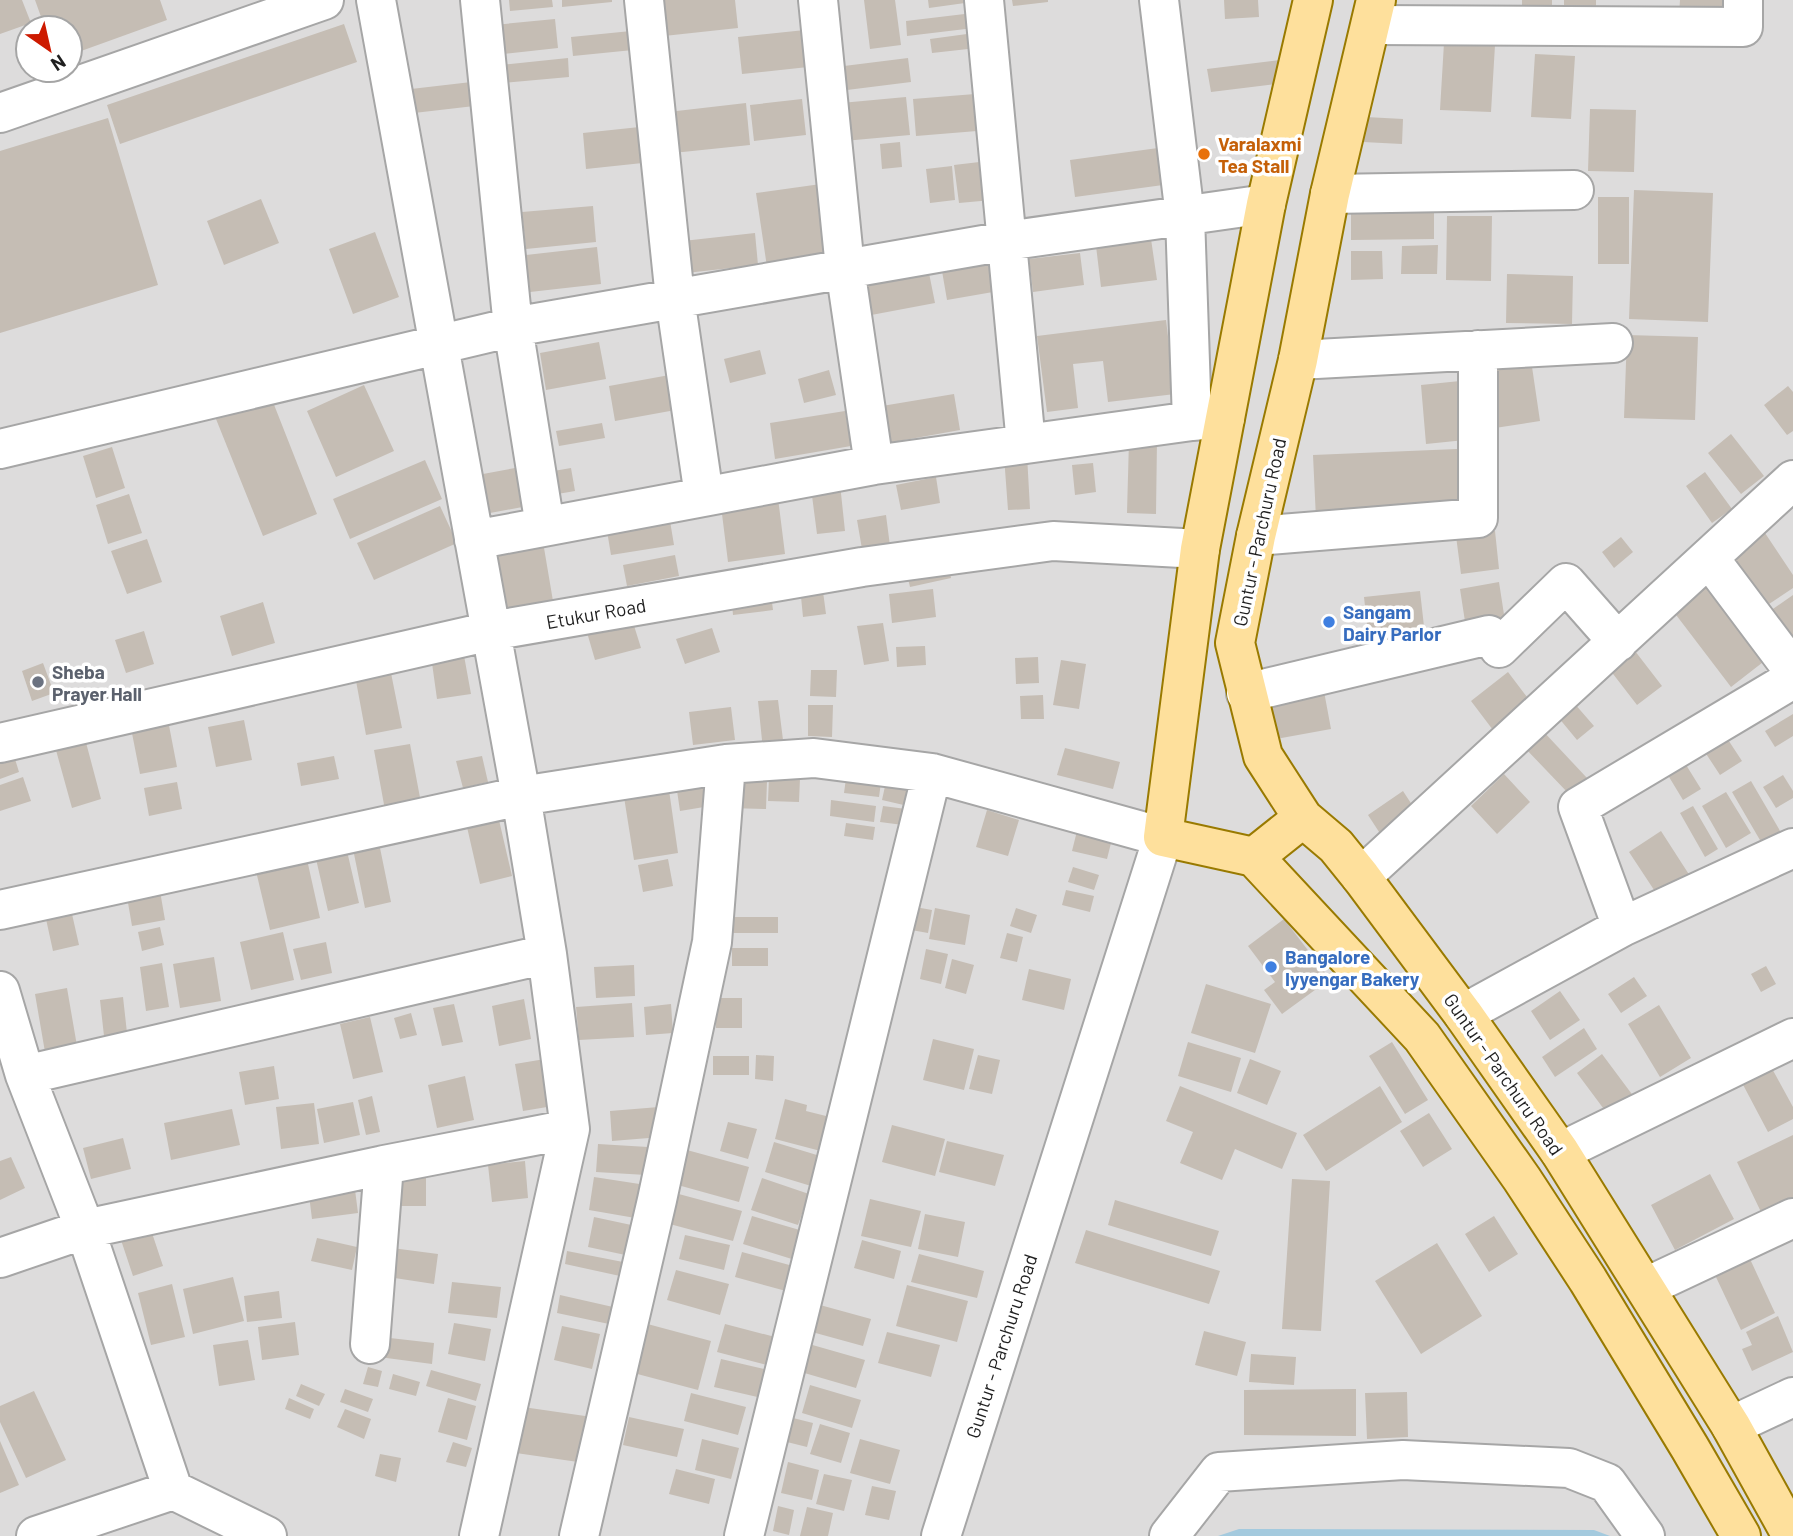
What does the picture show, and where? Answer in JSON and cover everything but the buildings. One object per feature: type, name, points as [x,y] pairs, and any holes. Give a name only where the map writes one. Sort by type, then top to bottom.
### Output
[{"type":"main road","name":"Guntur - Parchuru Road","points":[[1163,837],[1200,549],[1209,419],[1266,204],[1313,0]]},
{"type":"main road","name":"Guntur - Parchuru Road","points":[[1373,13],[1331,194],[1298,360],[1256,536],[1235,643],[1262,756],[1303,818],[1336,846],[1361,877],[1463,1014],[1560,1152],[1731,1426],[1792,1536]]},
{"type":"main road","points":[[1191,628],[1235,643]]},
{"type":"main road","points":[[1254,857],[1303,818]]},
{"type":"main road","points":[[1163,837],[1254,857],[1422,1038],[1522,1179],[1588,1280],[1741,1536]]},
{"type":"street","points":[[0,113],[324,0]]},
{"type":"street","points":[[376,0],[521,796],[547,954],[570,1129],[479,1536]]},
{"type":"street","points":[[480,0],[513,327],[545,526]]},
{"type":"street","points":[[644,0],[675,298],[704,496]]},
{"type":"street","points":[[818,0],[845,268],[874,466]]},
{"type":"street","points":[[984,0],[1026,444]]},
{"type":"street","points":[[474,540],[874,466],[1209,419],[1159,0]]},
{"type":"street","points":[[1373,13],[1743,27],[1743,0]]},
{"type":"street","points":[[1331,194],[1574,190]]},
{"type":"street","points":[[0,449],[513,327],[1006,241],[1266,204]]},
{"type":"street","points":[[1298,360],[1614,343]]},
{"type":"street","points":[[1256,536],[1478,518],[1478,350]]},
{"type":"street","points":[[1361,877],[1793,480]]},
{"type":"street","name":"Etukur Road","points":[[0,743],[491,631],[862,566],[1053,541],[1200,549]]},
{"type":"street","points":[[1709,558],[1793,670]]},
{"type":"street","points":[[1246,693],[1494,641],[1566,583],[1618,642]]},
{"type":"street","points":[[1622,927],[1578,807],[1793,679]]},
{"type":"street","points":[[0,910],[521,796],[726,764],[814,758],[932,774],[1163,837]]},
{"type":"street","points":[[579,1536],[654,1214],[712,942],[726,764]]},
{"type":"street","points":[[744,1536],[932,774]]},
{"type":"street","name":"Guntur - Parchuru Road","points":[[941,1536],[1163,837]]},
{"type":"street","points":[[1463,1014],[1622,927],[1793,848]]},
{"type":"street","points":[[25,1075],[547,954]]},
{"type":"street","points":[[3,1011],[85,1229],[173,1490]]},
{"type":"street","points":[[1560,1152],[1793,1038]]},
{"type":"street","points":[[0,1258],[85,1229],[384,1165],[570,1129]]},
{"type":"street","points":[[370,1344],[384,1165]]},
{"type":"street","points":[[1646,1287],[1793,1218]]},
{"type":"street","points":[[1731,1426],[1793,1397]]},
{"type":"street","points":[[1169,1536],[1219,1472],[1404,1460],[1569,1468],[1607,1483],[1645,1536]]},
{"type":"street","points":[[36,1536],[173,1490],[267,1536]]},
{"type":"shaded area","points":[[0,0],[1793,0],[1793,1536],[0,1536]]},
{"type":"water","points":[[1239,1529],[1594,1530],[1610,1536],[1218,1536]]},
{"type":"place","name":"Varalaxmi Tea Stall","points":[[1204,154]]},
{"type":"place","name":"Sangam Dairy Parlor","points":[[1329,622]]},
{"type":"place","name":"Sheba Prayer Hall","points":[[38,682]]},
{"type":"place","name":"Bangalore Iyyengar Bakery","points":[[1271,967]]}]
